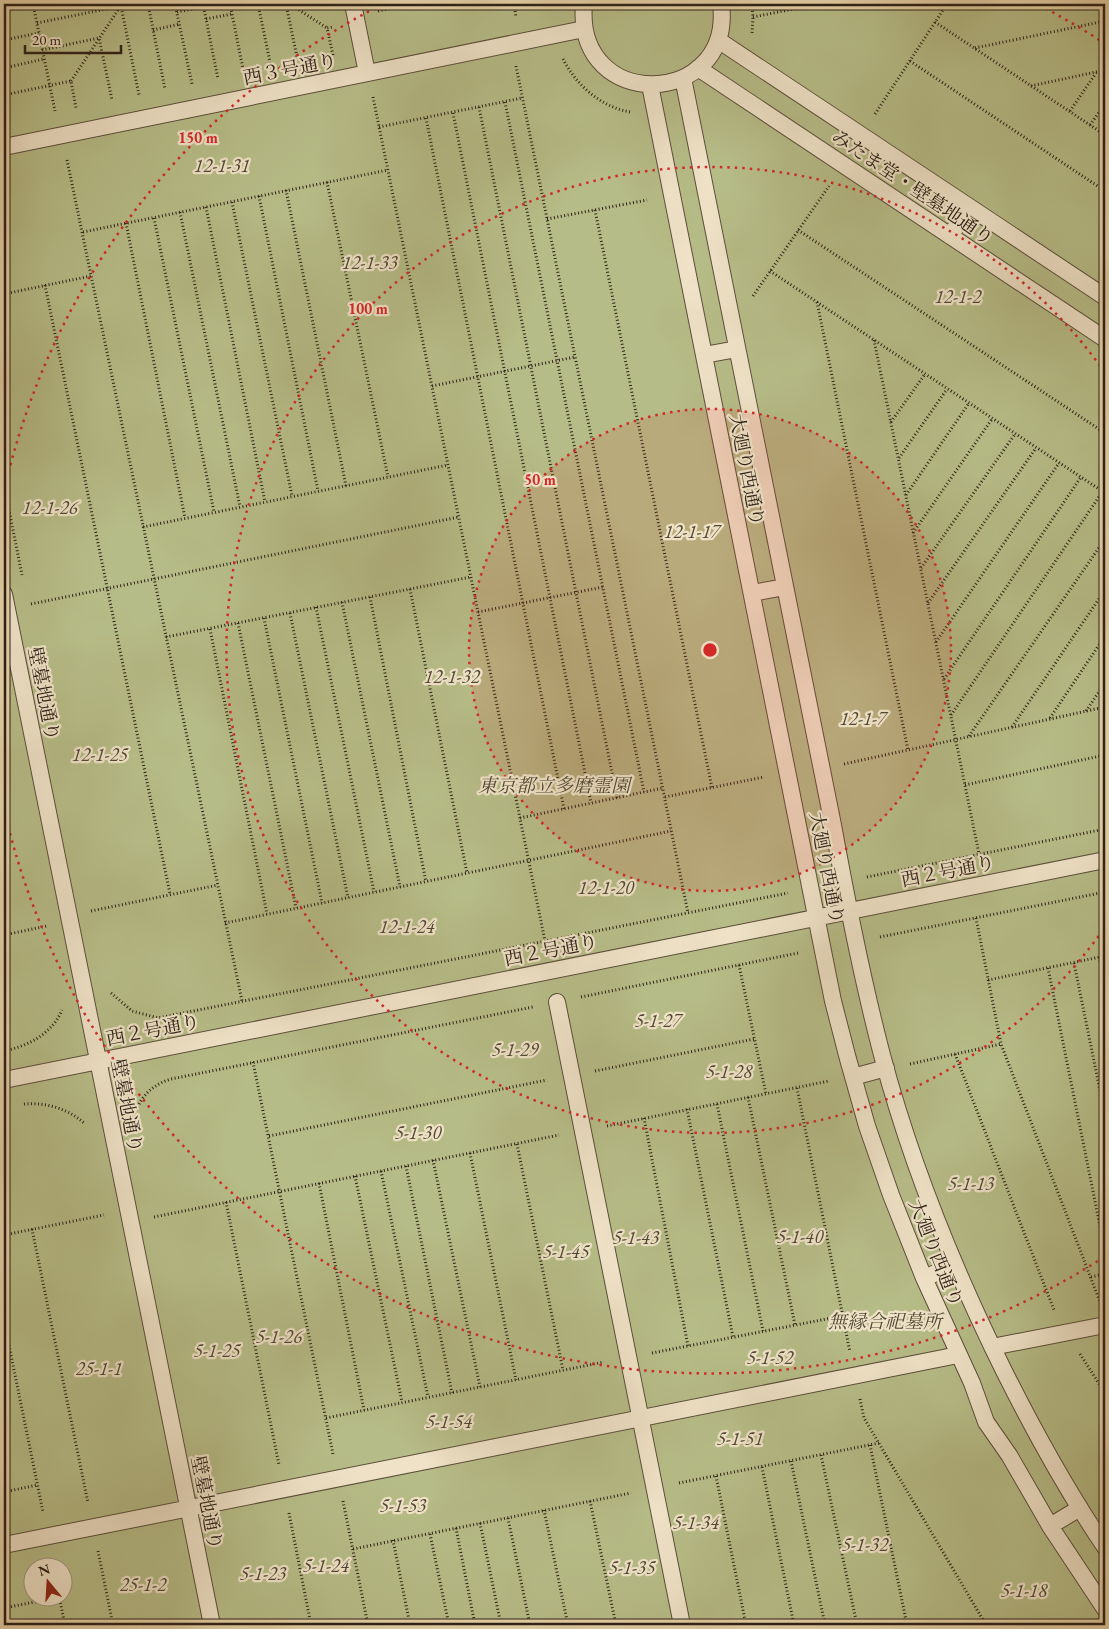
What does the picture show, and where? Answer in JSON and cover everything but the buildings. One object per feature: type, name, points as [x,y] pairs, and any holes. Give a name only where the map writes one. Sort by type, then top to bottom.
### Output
[{"type":"lane","points":[[584,4],[584,29],[594,55],[614,74],[640,84],[666,84],[683,78],[698,68],[711,54],[718,40],[722,15],[721,4]]},
{"type":"lane","points":[[354,10],[367,73]]},
{"type":"lane","name":"西３号通り","points":[[4,147],[584,29]]},
{"type":"lane","name":"みたま堂・壁墓地通り","points":[[718,40],[1105,297]]},
{"type":"lane","name":"みたま堂・壁墓地通り","points":[[698,68],[1105,339]]},
{"type":"lane","name":"大廻り西通り","points":[[683,78],[832,816],[864,985],[886,1068],[925,1190],[955,1265],[992,1347],[1041,1442],[1105,1547]]},
{"type":"lane","name":"大廻り西通り","points":[[650,84],[833,1001],[853,1077],[891,1195],[924,1278],[972,1383],[986,1422],[1009,1454],[1050,1526],[1105,1609]]},
{"type":"lane","points":[[950,236],[969,207]]},
{"type":"lane","points":[[704,355],[738,349]]},
{"type":"lane","points":[[752,593],[786,587]]},
{"type":"lane","name":"壁墓地通り","points":[[5,602],[212,1625]]},
{"type":"lane","name":"西２号通り","points":[[4,1080],[1105,860]]},
{"type":"lane","points":[[557,1002],[682,1625]]},
{"type":"lane","points":[[853,1077],[886,1068]]},
{"type":"lane","points":[[924,1278],[955,1265]]},
{"type":"lane","points":[[992,1347],[1066,1332],[1104,1317]]},
{"type":"lane","points":[[4,1546],[958,1355]]},
{"type":"lane","points":[[1050,1526],[1080,1508]]},
{"type":"path","points":[[4,8],[26,4]]},
{"type":"path","points":[[33,4],[55,115]]},
{"type":"path","points":[[148,4],[166,92]]},
{"type":"path","points":[[175,4],[192,87]]},
{"type":"path","points":[[230,4],[245,76]]},
{"type":"path","points":[[258,4],[272,71]]},
{"type":"path","points":[[288,4],[327,28]]},
{"type":"path","points":[[288,4],[299,66]]},
{"type":"path","points":[[354,10],[411,4]]},
{"type":"path","points":[[751,36],[752,4]]},
{"type":"path","points":[[753,17],[819,4]]},
{"type":"path","points":[[871,120],[947,4]]},
{"type":"path","points":[[37,23],[122,5]]},
{"type":"path","points":[[77,111],[71,81],[122,5]]},
{"type":"path","points":[[122,5],[139,98]]},
{"type":"path","points":[[177,12],[203,5],[218,82]]},
{"type":"path","points":[[206,19],[232,14]]},
{"type":"path","points":[[975,48],[1105,21]]},
{"type":"path","points":[[935,22],[1105,135]]},
{"type":"path","points":[[153,30],[180,24]]},
{"type":"path","points":[[4,40],[39,33]]},
{"type":"path","points":[[42,50],[99,38]]},
{"type":"path","points":[[99,38],[113,104]]},
{"type":"path","points":[[4,68],[44,60]]},
{"type":"path","points":[[515,60],[688,913]]},
{"type":"path","points":[[910,62],[1105,191]]},
{"type":"path","points":[[1031,86],[1105,70]]},
{"type":"path","points":[[1070,111],[1097,72]]},
{"type":"path","points":[[4,95],[71,81]]},
{"type":"path","points":[[373,98],[545,941]]},
{"type":"path","points":[[379,127],[522,98]]},
{"type":"path","points":[[505,102],[644,792]]},
{"type":"path","points":[[4,104],[8,125]]},
{"type":"path","points":[[1090,125],[1105,104]]},
{"type":"path","points":[[479,107],[617,798]]},
{"type":"path","points":[[453,112],[591,803]]},
{"type":"path","points":[[426,118],[564,809]]},
{"type":"path","points":[[67,156],[242,1001]]},
{"type":"path","points":[[82,232],[388,170]]},
{"type":"path","points":[[748,304],[833,179]]},
{"type":"path","points":[[327,182],[388,477]]},
{"type":"path","points":[[286,190],[346,486]]},
{"type":"path","points":[[259,196],[318,491]]},
{"type":"path","points":[[547,219],[655,199]]},
{"type":"path","points":[[232,202],[292,496]]},
{"type":"path","points":[[206,207],[266,502]]},
{"type":"path","points":[[594,210],[712,788]]},
{"type":"path","points":[[180,212],[240,507]]},
{"type":"path","points":[[154,218],[214,512]]},
{"type":"path","points":[[126,223],[185,518]]},
{"type":"path","points":[[798,230],[1105,432]]},
{"type":"path","points":[[770,271],[1104,492],[951,715]]},
{"type":"path","points":[[4,294],[91,276]]},
{"type":"path","points":[[45,285],[170,894]]},
{"type":"path","points":[[818,302],[908,750]]},
{"type":"path","points":[[874,340],[979,854]]},
{"type":"path","points":[[432,386],[575,357]]},
{"type":"path","points":[[891,422],[925,374]]},
{"type":"path","points":[[898,458],[947,389]]},
{"type":"path","points":[[906,496],[968,403]]},
{"type":"path","points":[[913,532],[992,419]]},
{"type":"path","points":[[921,568],[1015,434]]},
{"type":"path","points":[[928,603],[1036,448]]},
{"type":"path","points":[[936,642],[1059,463]]},
{"type":"path","points":[[144,526],[448,465]]},
{"type":"path","points":[[944,680],[1082,477]]},
{"type":"path","points":[[4,485],[22,577]]},
{"type":"path","points":[[5,602],[107,588],[459,517]]},
{"type":"path","points":[[969,737],[1105,539]]},
{"type":"path","points":[[166,637],[471,577]]},
{"type":"path","points":[[478,612],[603,587]]},
{"type":"path","points":[[410,589],[467,873]]},
{"type":"path","points":[[1012,727],[1105,590]]},
{"type":"path","points":[[370,597],[426,882]]},
{"type":"path","points":[[342,602],[400,887]]},
{"type":"path","points":[[316,607],[374,892]]},
{"type":"path","points":[[290,613],[348,898]]},
{"type":"path","points":[[264,618],[322,903]]},
{"type":"path","points":[[238,623],[296,908]]},
{"type":"path","points":[[210,629],[267,914]]},
{"type":"path","points":[[1049,719],[1105,636]]},
{"type":"path","points":[[1086,711],[1105,683]]},
{"type":"path","points":[[840,765],[1105,707]]},
{"type":"path","points":[[965,785],[1105,755]]},
{"type":"path","points":[[665,798],[770,776]]},
{"type":"path","points":[[520,818],[663,788]]},
{"type":"path","points":[[865,877],[1105,829]]},
{"type":"path","points":[[225,923],[671,831]]},
{"type":"path","points":[[90,920],[88,911],[218,885]]},
{"type":"path","points":[[108,990],[132,1011],[158,1018],[790,892]]},
{"type":"path","points":[[878,938],[1105,892]]},
{"type":"path","points":[[976,918],[1001,1044],[1091,1276],[1104,1317]]},
{"type":"path","points":[[4,935],[50,926]]},
{"type":"path","points":[[134,1117],[144,1097],[155,1085],[171,1079],[803,952]]},
{"type":"path","points":[[988,980],[1105,956]]},
{"type":"path","points":[[1099,957],[1105,986]]},
{"type":"path","points":[[1074,963],[1105,1115]]},
{"type":"path","points":[[739,965],[766,1094]]},
{"type":"path","points":[[1048,968],[1105,1251]]},
{"type":"path","points":[[268,1136],[754,1039]]},
{"type":"path","points":[[4,1051],[32,1042]]},
{"type":"path","points":[[905,1066],[1001,1044]]},
{"type":"path","points":[[955,1054],[1058,1320],[1105,1393]]},
{"type":"path","points":[[253,1062],[368,1625]]},
{"type":"path","points":[[148,1218],[834,1080]]},
{"type":"path","points":[[797,1088],[864,1418],[986,1625]]},
{"type":"path","points":[[748,1097],[795,1325]]},
{"type":"path","points":[[717,1104],[763,1331]]},
{"type":"path","points":[[687,1109],[733,1337]]},
{"type":"path","points":[[644,1118],[688,1346]]},
{"type":"path","points":[[517,1144],[563,1370]]},
{"type":"path","points":[[470,1153],[516,1380]]},
{"type":"path","points":[[433,1160],[480,1387]]},
{"type":"path","points":[[406,1166],[452,1393]]},
{"type":"path","points":[[381,1171],[428,1397]]},
{"type":"path","points":[[355,1176],[402,1402]]},
{"type":"path","points":[[319,1183],[364,1410]]},
{"type":"path","points":[[226,1202],[311,1625]]},
{"type":"path","points":[[4,1235],[108,1214]]},
{"type":"path","points":[[32,1230],[113,1625]]},
{"type":"path","points":[[1091,1276],[1105,1274]]},
{"type":"path","points":[[326,1418],[843,1316]]},
{"type":"path","points":[[4,1321],[48,1537]]},
{"type":"path","points":[[353,1549],[879,1443]]},
{"type":"path","points":[[870,1445],[907,1625]]},
{"type":"path","points":[[821,1455],[857,1625]]},
{"type":"path","points":[[791,1461],[825,1625]]},
{"type":"path","points":[[762,1467],[794,1625]]},
{"type":"path","points":[[716,1476],[746,1625]]},
{"type":"path","points":[[4,1492],[37,1486]]},
{"type":"path","points":[[590,1501],[616,1625]]},
{"type":"path","points":[[544,1510],[568,1625]]},
{"type":"path","points":[[508,1518],[530,1625]]},
{"type":"path","points":[[480,1523],[501,1625]]},
{"type":"path","points":[[456,1528],[475,1625]]},
{"type":"path","points":[[430,1534],[448,1625]]},
{"type":"path","points":[[393,1540],[410,1625]]},
{"type":"path","points":[[7,1625],[4,1608],[22,1604]]},
{"type":"path","points":[[62,1606],[65,1625]]},
{"type":"green space","name":"東京都立多磨霊園","points":[[4,4],[1105,4],[1105,1625],[4,1625]]},
{"type":"park label","name":"12-1-31","points":[[222,165]]},
{"type":"park label","name":"12-1-33","points":[[370,262]]},
{"type":"park label","name":"12-1-2","points":[[958,296]]},
{"type":"park label","name":"12-1-26","points":[[50,507]]},
{"type":"park label","name":"12-1-17","points":[[692,531]]},
{"type":"park label","name":"12-1-32","points":[[452,676]]},
{"type":"park label","name":"12-1-7","points":[[863,718]]},
{"type":"park label","name":"12-1-25","points":[[100,754]]},
{"type":"park label","name":"12-1-20","points":[[606,887]]},
{"type":"park label","name":"12-1-24","points":[[407,926]]},
{"type":"park label","name":"5-1-27","points":[[658,1020]]},
{"type":"park label","name":"5-1-29","points":[[515,1049]]},
{"type":"park label","name":"5-1-28","points":[[729,1071]]},
{"type":"park label","name":"5-1-30","points":[[418,1132]]},
{"type":"park label","name":"5-1-13","points":[[971,1183]]},
{"type":"park label","name":"5-1-40","points":[[800,1236]]},
{"type":"park label","name":"5-1-43","points":[[636,1237]]},
{"type":"park label","name":"5-1-45","points":[[566,1251]]},
{"type":"park label","name":"無縁合祀墓所","points":[[885,1321]]},
{"type":"park label","name":"5-1-26","points":[[279,1336]]},
{"type":"park label","name":"5-1-25","points":[[217,1350]]},
{"type":"park label","name":"5-1-52","points":[[770,1357]]},
{"type":"park label","name":"25-1-1","points":[[99,1368]]},
{"type":"park label","name":"5-1-54","points":[[449,1421]]},
{"type":"park label","name":"5-1-51","points":[[740,1438]]},
{"type":"park label","name":"5-1-53","points":[[403,1505]]},
{"type":"park label","name":"5-1-34","points":[[696,1522]]},
{"type":"park label","name":"5-1-32","points":[[865,1544]]},
{"type":"park label","name":"5-1-24","points":[[326,1565]]},
{"type":"park label","name":"5-1-35","points":[[632,1567]]},
{"type":"park label","name":"5-1-23","points":[[263,1573]]},
{"type":"park label","name":"25-1-2","points":[[143,1584]]},
{"type":"park label","name":"5-1-18","points":[[1024,1590]]}]
